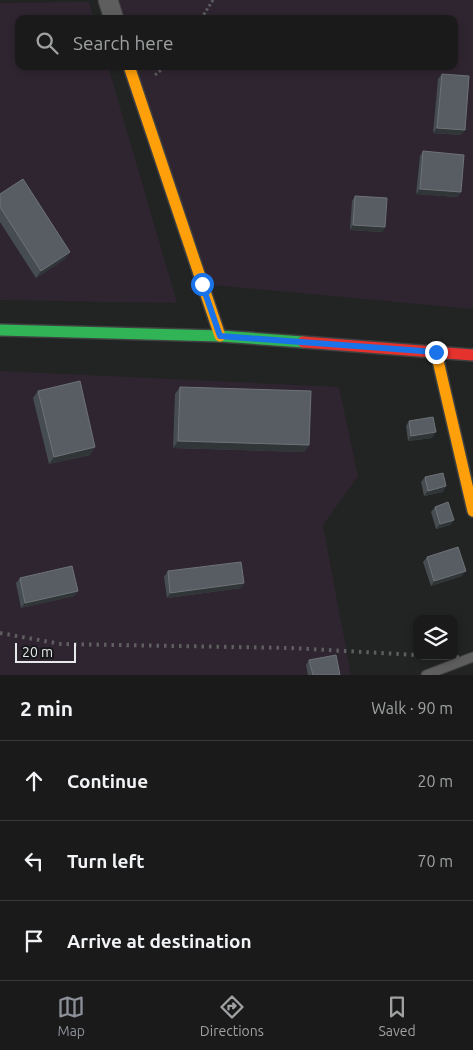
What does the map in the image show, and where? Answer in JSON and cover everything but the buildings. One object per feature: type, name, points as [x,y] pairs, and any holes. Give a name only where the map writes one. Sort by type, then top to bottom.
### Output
[{"type":"main road","points":[[130,70],[220,336]]},
{"type":"main road","points":[[0,330],[220,336],[473,354]]},
{"type":"main road","points":[[436,352],[473,511]]},
{"type":"street","points":[[108,0],[113,15]]},
{"type":"lane","points":[[426,675],[473,657]]},
{"type":"path","points":[[203,15],[212,0]]},
{"type":"shaded area","points":[[108,0],[473,0],[473,309],[202,284],[130,70],[458,70],[458,15],[113,15]]},
{"type":"shaded area","points":[[89,2],[93,15],[15,15],[15,70],[109,70],[177,303],[0,300],[0,3]]},
{"type":"shaded area","points":[[0,371],[339,387],[358,476],[323,525],[351,675],[0,675]]},
{"type":"railway","points":[[0,633],[61,644],[291,648],[413,655]]},
{"type":"railway","points":[[458,657],[473,658]]},
{"type":"traffic: fast","points":[[0,330],[220,336],[303,342]]},
{"type":"traffic: slow","points":[[130,70],[220,336]]},
{"type":"traffic: slow","points":[[436,352],[473,511]]},
{"type":"traffic: jam","points":[[303,342],[473,355]]},
{"type":"route","points":[[202,284],[220,336],[436,352]]}]
